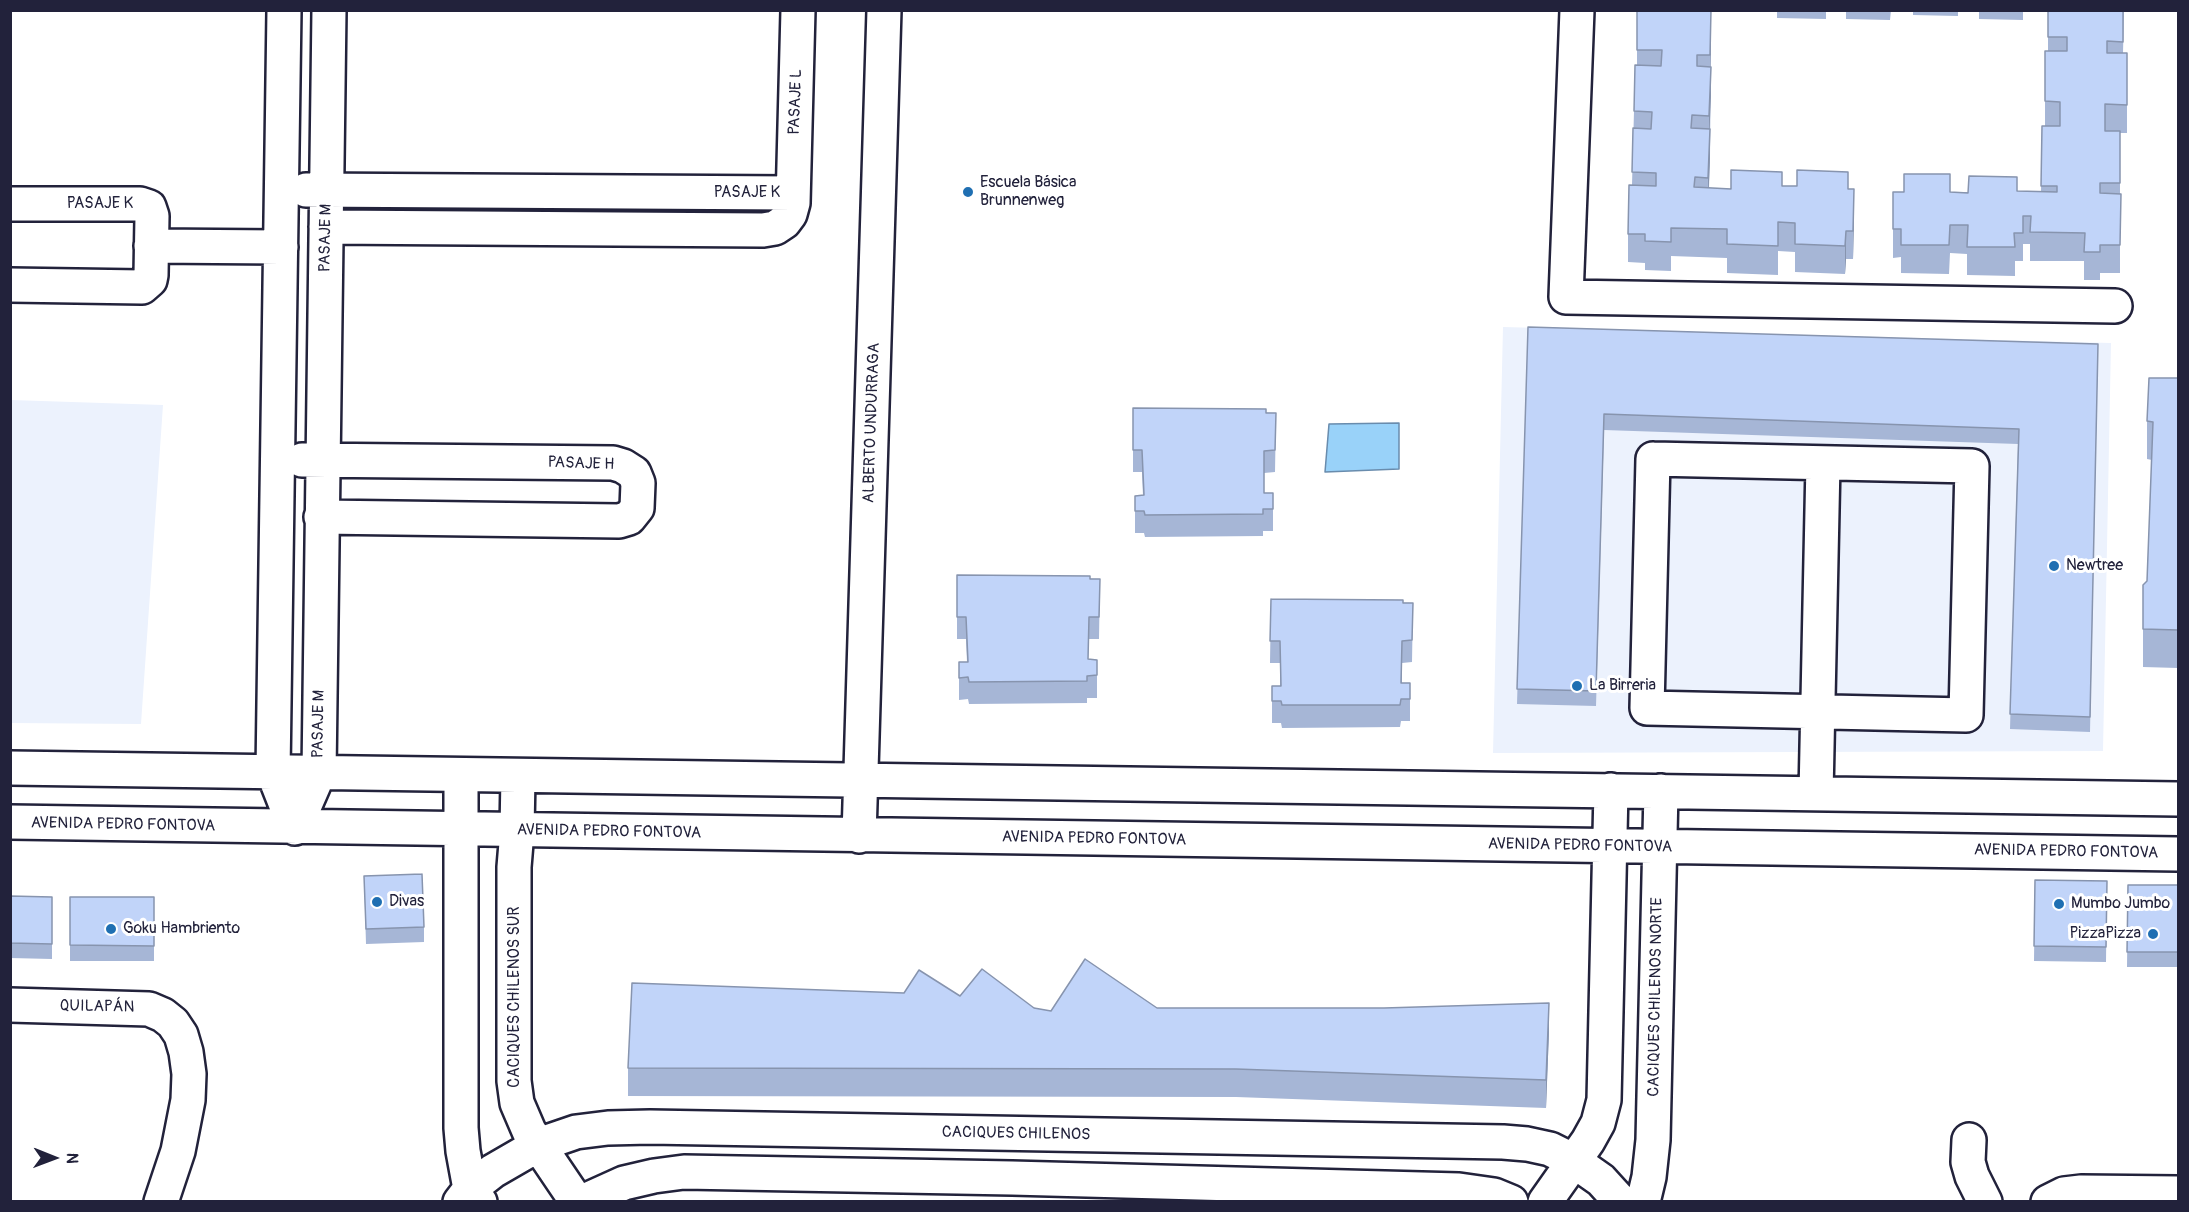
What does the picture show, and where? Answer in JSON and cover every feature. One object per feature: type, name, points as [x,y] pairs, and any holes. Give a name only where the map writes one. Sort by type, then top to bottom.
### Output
[{"type":"street","points":[[284,10],[273,772],[295,828]]},
{"type":"street","name":"PASAJE M","points":[[295,828],[319,773],[329,10]]},
{"type":"street","name":"PASAJE L","points":[[794,193],[798,10]]},
{"type":"street","name":"ALBERTO UNDURRAGA","points":[[859,836],[884,10]]},
{"type":"street","points":[[1577,10],[1566,297],[2115,306]]},
{"type":"street","name":"PASAJE K","points":[[281,190],[794,193],[790,214],[784,222],[775,228],[763,230],[326,227]]},
{"type":"street","name":"PASAJE K","points":[[10,204],[145,205],[152,212],[151,275],[150,280],[142,287],[10,285]]},
{"type":"street","points":[[152,246],[281,247]]},
{"type":"street","name":"PASAJE H","points":[[278,459],[613,463],[634,473],[638,483],[637,508],[629,518],[610,522],[321,517]]},
{"type":"street","points":[[1653,459],[1972,466],[1966,715],[1818,712],[1647,708],[1653,459]]},
{"type":"street","points":[[1816,794],[1823,463]]},
{"type":"street","points":[[10,768],[2178,799]]},
{"type":"street","points":[[461,775],[461,1128],[470,1197]]},
{"type":"street","name":"CACIQUES CHILENOS SUR","points":[[518,776],[514,867],[514,1081],[517,1103],[529,1131],[577,1202]]},
{"type":"street","points":[[1545,1202],[1598,1124],[1604,1100],[1611,790]]},
{"type":"street","name":"CACIQUES CHILENOS NORTE","points":[[1643,1202],[1649,1177],[1653,1140],[1661,791]]},
{"type":"street","name":"AVENIDA PEDRO FONTOVA","points":[[10,822],[2178,854]]},
{"type":"street","name":"QUILAPÁN","points":[[10,1005],[149,1008],[173,1023],[181,1035],[186,1052],[189,1074],[188,1100],[178,1151],[161,1202]]},
{"type":"street","name":"CACIQUES CHILENOS","points":[[470,1197],[493,1171],[538,1145],[576,1132],[619,1127],[1503,1142],[1550,1149],[1574,1161]]},
{"type":"street","points":[[1012,1190],[1013,1134]]},
{"type":"street","points":[[1970,1140],[1968,1162],[1985,1202]]},
{"type":"street","points":[[1574,1161],[1601,1179],[1621,1202]]},
{"type":"street","points":[[582,1202],[624,1183],[684,1172],[1012,1190],[1459,1190],[1494,1196],[1511,1202]]},
{"type":"street","points":[[2048,1202],[2064,1194],[2081,1192],[2178,1193]]},
{"type":"shaded area","points":[[1503,327],[2111,343],[2103,751],[1493,753]]},
{"type":"shaded area","points":[[11,400],[163,405],[141,724],[11,723]]},
{"type":"water","points":[[1399,423],[1399,469],[1325,472],[1329,424]]},
{"type":"building","points":[[1637,10],[1711,10],[1710,55],[1697,55],[1697,66],[1711,67],[1709,116],[1692,115],[1691,128],[1710,129],[1708,178],[1695,177],[1694,187],[1731,189],[1731,170],[1782,172],[1782,186],[1797,186],[1797,170],[1848,172],[1848,189],[1854,189],[1853,231],[1846,231],[1845,246],[1795,244],[1795,223],[1778,222],[1778,246],[1727,244],[1727,229],[1671,228],[1671,242],[1645,241],[1645,234],[1628,234],[1629,185],[1656,186],[1656,173],[1632,172],[1633,128],[1651,129],[1652,112],[1634,111],[1635,65],[1661,66],[1662,50],[1637,50]]},
{"type":"building","points":[[2048,10],[2123,10],[2123,42],[2107,41],[2107,53],[2127,53],[2127,105],[2105,104],[2105,131],[2120,131],[2120,183],[2100,183],[2100,193],[2121,194],[2120,245],[2100,245],[2100,252],[2084,252],[2085,233],[2030,232],[2031,216],[2023,216],[2023,233],[2014,233],[2015,247],[1967,247],[1968,225],[1950,225],[1949,245],[1901,245],[1901,229],[1893,229],[1893,192],[1904,192],[1904,174],[1950,174],[1950,192],[1968,193],[1969,176],[2017,177],[2017,191],[2057,192],[2057,186],[2041,186],[2042,126],[2060,126],[2060,102],[2045,101],[2045,51],[2067,51],[2067,37],[2048,37]]},
{"type":"building","points":[[1528,327],[2098,344],[2090,717],[2010,714],[2019,429],[1604,414],[1596,691],[1517,689]]},
{"type":"building","points":[[2149,378],[2178,378],[2178,630],[2143,629],[2143,585],[2147,581],[2153,422],[2147,421]]},
{"type":"building","points":[[1133,408],[1266,409],[1266,413],[1276,413],[1275,450],[1264,451],[1264,493],[1273,493],[1273,509],[1263,509],[1263,514],[1145,515],[1144,511],[1135,511],[1135,496],[1144,495],[1142,450],[1133,450]]},
{"type":"building","points":[[957,575],[1090,576],[1090,579],[1100,579],[1099,617],[1089,617],[1088,659],[1097,660],[1097,675],[1087,676],[1087,681],[969,682],[968,677],[959,678],[959,662],[968,662],[966,617],[957,617]]},
{"type":"building","points":[[1271,599],[1403,600],[1403,603],[1413,603],[1412,640],[1402,641],[1401,683],[1410,683],[1410,699],[1401,699],[1400,705],[1282,705],[1281,701],[1272,701],[1272,686],[1281,686],[1280,641],[1270,641]]},
{"type":"building","points":[[422,874],[424,927],[366,929],[364,876]]},
{"type":"building","points":[[2035,880],[2107,881],[2106,947],[2034,946]]},
{"type":"building","name":"PizzaPizza","points":[[2128,885],[2178,885],[2178,952],[2127,952]]},
{"type":"building","points":[[10,896],[52,897],[52,944],[10,943]]},
{"type":"building","points":[[70,897],[154,897],[154,946],[70,945]]},
{"type":"building","points":[[1085,959],[1157,1008],[1384,1008],[1549,1003],[1546,1080],[1236,1069],[628,1068],[632,983],[904,993],[919,970],[960,996],[982,969],[1034,1008],[1051,1011]]},
{"type":"place","name":"Escuela Básica Brunnenweg","points":[[968,192]]},
{"type":"place","name":"Newtree","points":[[2054,566]]},
{"type":"place","name":"La Birreria","points":[[1577,686]]},
{"type":"place","name":"Divas","points":[[377,902]]},
{"type":"place","name":"Mumbo Jumbo","points":[[2059,904]]},
{"type":"place","name":"Goku Hambriento","points":[[111,929]]},
{"type":"place","name":"PizzaPizza","points":[[2153,934]]}]
